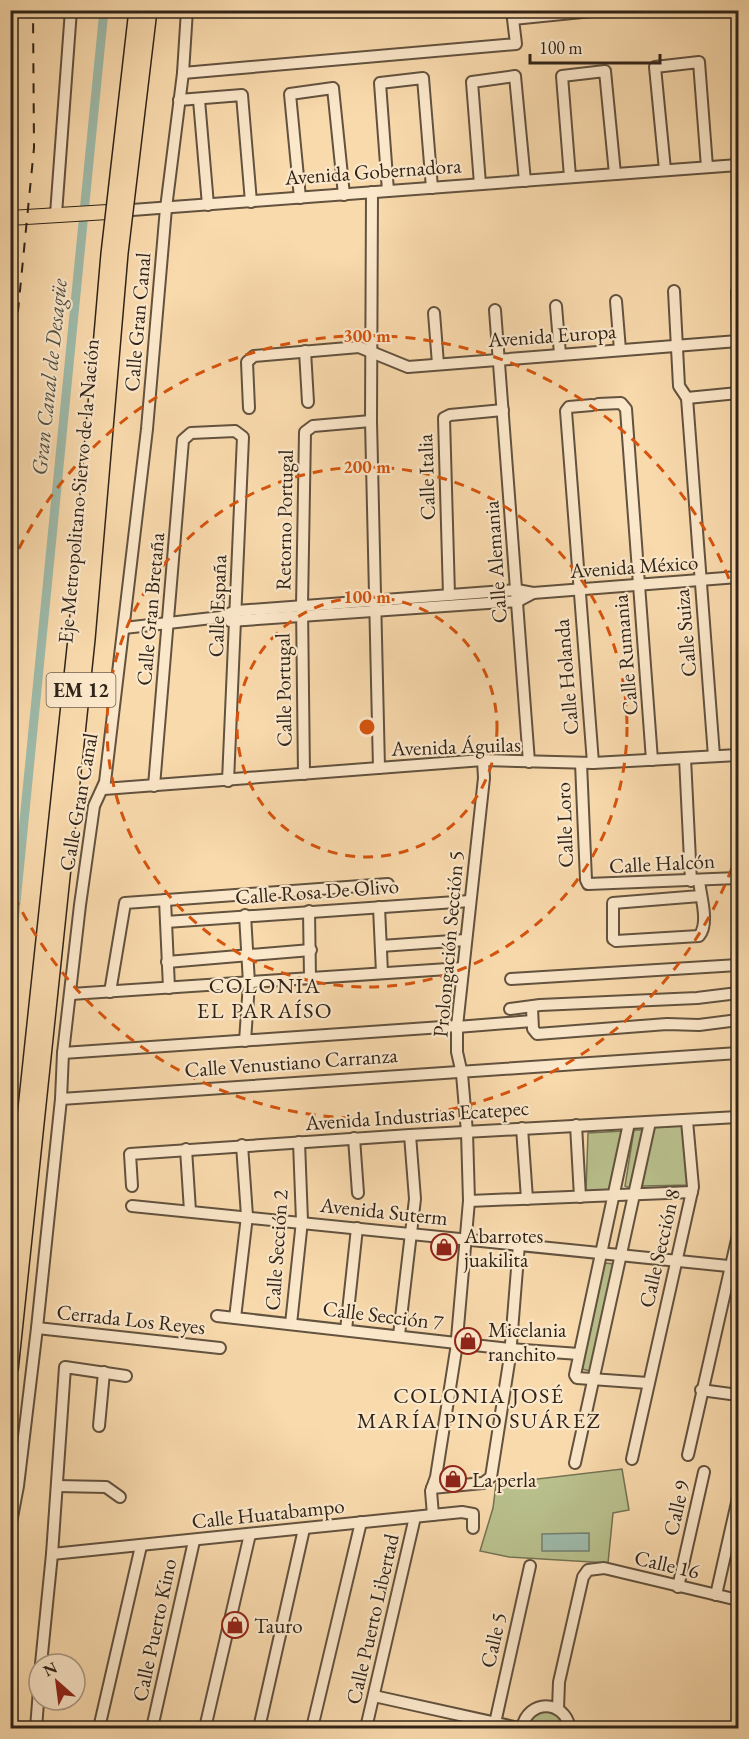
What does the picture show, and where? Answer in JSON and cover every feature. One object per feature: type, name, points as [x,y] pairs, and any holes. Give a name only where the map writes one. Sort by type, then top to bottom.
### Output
[{"type":"highway","name":"Eje Metropolitano Siervo de la Nación","points":[[10,1260],[76,639],[109,254],[137,10]]},
{"type":"highway","name":"Eje Metropolitano Siervo de la Nación","points":[[10,1370],[87,639],[120,253],[149,10]]},
{"type":"main road","name":"Avenida Gobernadora","points":[[10,218],[132,210]]},
{"type":"street","points":[[62,214],[71,10]]},
{"type":"street","name":"Calle Gran Canal","points":[[10,1528],[18,1486],[37,1328],[61,1099],[63,1053],[94,806],[104,789],[147,429],[165,208],[183,73],[187,10]]},
{"type":"street","points":[[183,73],[516,44],[513,19],[602,10]]},
{"type":"street","points":[[665,170],[655,67],[699,62],[707,167]]},
{"type":"street","points":[[570,177],[562,76],[605,71],[615,174]]},
{"type":"street","points":[[480,184],[472,82],[515,76],[525,181]]},
{"type":"street","points":[[388,191],[380,83],[423,78],[432,188]]},
{"type":"street","points":[[300,198],[290,94],[333,88],[344,195]]},
{"type":"street","points":[[179,100],[242,95],[251,201]]},
{"type":"street","points":[[199,100],[208,205]]},
{"type":"street","name":"Avenida Gobernadora","points":[[132,210],[738,165]]},
{"type":"street","points":[[372,192],[371,421],[379,768]]},
{"type":"street","name":"Calle Suiza","points":[[674,291],[679,386],[687,398],[714,756]]},
{"type":"street","points":[[737,292],[738,333]]},
{"type":"street","points":[[616,301],[620,350]]},
{"type":"street","points":[[556,306],[560,354]]},
{"type":"street","name":"Calle Alemania","points":[[495,310],[529,762]]},
{"type":"street","points":[[434,313],[438,364]]},
{"type":"street","name":"Avenida Europa","points":[[249,408],[249,358],[359,347],[405,367],[738,341]]},
{"type":"street","points":[[305,351],[308,402]]},
{"type":"street","points":[[687,398],[738,393]]},
{"type":"street","name":"Calle Rumania","points":[[567,408],[595,404],[623,405],[626,409],[652,760]]},
{"type":"street","name":"Calle Holanda","points":[[567,408],[593,763]]},
{"type":"street","name":"Calle Italia","points":[[449,595],[444,418],[450,415],[503,410]]},
{"type":"street","name":"Retorno Portugal","points":[[302,606],[305,432],[313,426],[371,421]]},
{"type":"street","name":"Calle España","points":[[186,436],[235,431],[243,437],[228,780]]},
{"type":"street","name":"Calle Gran Bretaña","points":[[154,786],[186,436]]},
{"type":"street","name":"Avenida México","points":[[123,628],[236,616],[302,606],[517,590],[533,593],[738,577]]},
{"type":"street","name":"Avenida México","points":[[236,616],[302,618],[376,613],[518,601],[533,593]]},
{"type":"street","name":"Calle Portugal","points":[[302,606],[304,774]]},
{"type":"street","name":"Avenida Águilas","points":[[104,789],[483,760],[593,763],[738,755]]},
{"type":"street","points":[[685,758],[695,880],[700,896],[702,903],[703,931],[699,936],[616,941],[613,939],[613,903],[700,896]]},
{"type":"street","name":"Prolongación Sección 5","points":[[433,1515],[432,1488],[436,1477],[455,1343],[469,1202],[467,1132],[457,1052],[457,1027],[484,778],[483,760]]},
{"type":"street","name":"Calle Loro","points":[[581,763],[588,884]]},
{"type":"street","name":"Calle Halcón","points":[[588,884],[738,878]]},
{"type":"street","name":"Calle Rosa De Olivo","points":[[110,992],[125,903],[388,884]]},
{"type":"street","points":[[165,900],[169,988]]},
{"type":"street","name":"Calle Rosa De Olivo","points":[[166,922],[470,901]]},
{"type":"street","points":[[379,907],[382,974]]},
{"type":"street","points":[[309,912],[310,978]]},
{"type":"street","points":[[245,915],[249,983],[245,1041]]},
{"type":"street","points":[[381,946],[466,940]]},
{"type":"street","points":[[167,962],[311,950]]},
{"type":"street","points":[[511,979],[738,965]]},
{"type":"street","points":[[71,994],[463,968]]},
{"type":"street","points":[[510,1009],[532,1008],[540,1005],[697,998],[738,993]]},
{"type":"street","points":[[532,1008],[532,1021],[537,1034],[667,1024],[699,1025],[738,1020]]},
{"type":"street","points":[[63,1053],[532,1021]]},
{"type":"street","name":"Calle Venustiano Carranza","points":[[61,1099],[461,1070],[738,1053]]},
{"type":"street","name":"Avenida Industrias Ecatepec","points":[[132,1186],[130,1154],[354,1138],[738,1117]]},
{"type":"street","name":"Calle Sección 8","points":[[632,1459],[692,1192],[687,1121]]},
{"type":"street","points":[[575,1463],[650,1122]]},
{"type":"street","points":[[629,1123],[576,1376],[593,1380],[648,1383]]},
{"type":"street","points":[[576,1125],[580,1197]]},
{"type":"street","points":[[522,1128],[526,1199]]},
{"type":"street","points":[[399,1335],[412,1234],[414,1199],[410,1135]]},
{"type":"street","points":[[354,1138],[358,1193]]},
{"type":"street","name":"Calle Sección 2","points":[[291,1324],[302,1221],[299,1142]]},
{"type":"street","points":[[235,1318],[248,1216],[242,1145]]},
{"type":"street","points":[[186,1149],[190,1211]]},
{"type":"street","points":[[469,1202],[692,1192]]},
{"type":"street","name":"Avenida Suterm","points":[[132,1206],[302,1221],[735,1267]]},
{"type":"street","points":[[346,1330],[357,1228]]},
{"type":"street","points":[[688,1455],[701,1390],[735,1267],[738,1235]]},
{"type":"street","points":[[432,1488],[488,1481],[490,1477],[510,1349],[519,1244]]},
{"type":"street","name":"Calle Sección 7","points":[[217,1316],[510,1349],[579,1354]]},
{"type":"street","name":"Cerrada Los Reyes","points":[[37,1328],[220,1348]]},
{"type":"street","points":[[42,1652],[52,1554],[65,1367],[126,1376]]},
{"type":"street","points":[[99,1426],[104,1372]]},
{"type":"street","points":[[701,1390],[738,1395]]},
{"type":"street","name":"Calle 9","points":[[678,1587],[704,1472]]},
{"type":"street","points":[[57,1486],[106,1487],[120,1497]]},
{"type":"street","points":[[716,1595],[738,1498]]},
{"type":"street","name":"Calle Huatabampo","points":[[52,1554],[433,1515],[471,1513],[474,1516],[473,1528]]},
{"type":"street","name":"Calle Puerto Libertad","points":[[366,1728],[415,1517]]},
{"type":"street","points":[[312,1728],[360,1522]]},
{"type":"street","points":[[259,1728],[304,1529]]},
{"type":"street","points":[[205,1728],[250,1534]]},
{"type":"street","name":"Calle Puerto Kino","points":[[152,1728],[194,1541]]},
{"type":"street","points":[[99,1728],[141,1546]]},
{"type":"street","name":"Calle 5","points":[[495,1723],[530,1566]]},
{"type":"street","name":"Calle 16","points":[[553,1707],[583,1577],[588,1570],[604,1568],[738,1600]]},
{"type":"street","points":[[374,1696],[520,1728],[528,1714],[534,1709],[553,1707],[568,1720],[570,1728]]},
{"type":"street","points":[[36,1728],[37,1712]]},
{"type":"green space","points":[[682,1126],[690,1185],[642,1186],[654,1127]]},
{"type":"green space","points":[[634,1130],[643,1130],[630,1188],[625,1186]]},
{"type":"green space","points":[[623,1131],[612,1190],[586,1192],[588,1133]]},
{"type":"green space","points":[[605,1263],[614,1264],[590,1371],[582,1369]]},
{"type":"green space","points":[[622,1469],[629,1510],[613,1513],[608,1563],[509,1557],[480,1551],[493,1508],[496,1484]]},
{"type":"green space","points":[[548,1706],[570,1728],[522,1728],[523,1721]]},
{"type":"shaded area","points":[[589,1533],[589,1551],[542,1551],[542,1534]]},
{"type":"waterway","name":"Gran Canal de Desagüe","points":[[10,963],[104,10]]},
{"type":"railway","points":[[10,392],[34,148],[33,10]]},
{"type":"place","name":"Abarrotes juakilita","points":[[444,1247]]},
{"type":"place","name":"Micelania ranchito","points":[[468,1341]]},
{"type":"place","name":"La perla","points":[[453,1479]]},
{"type":"place","name":"Tauro","points":[[235,1625]]},
{"type":"district","name":"COLONIA EL PARAÍSO","points":[[265,998]]},
{"type":"district","name":"COLONIA JOSÉ MARÍA PINO SUÁREZ","points":[[479,1408]]}]
